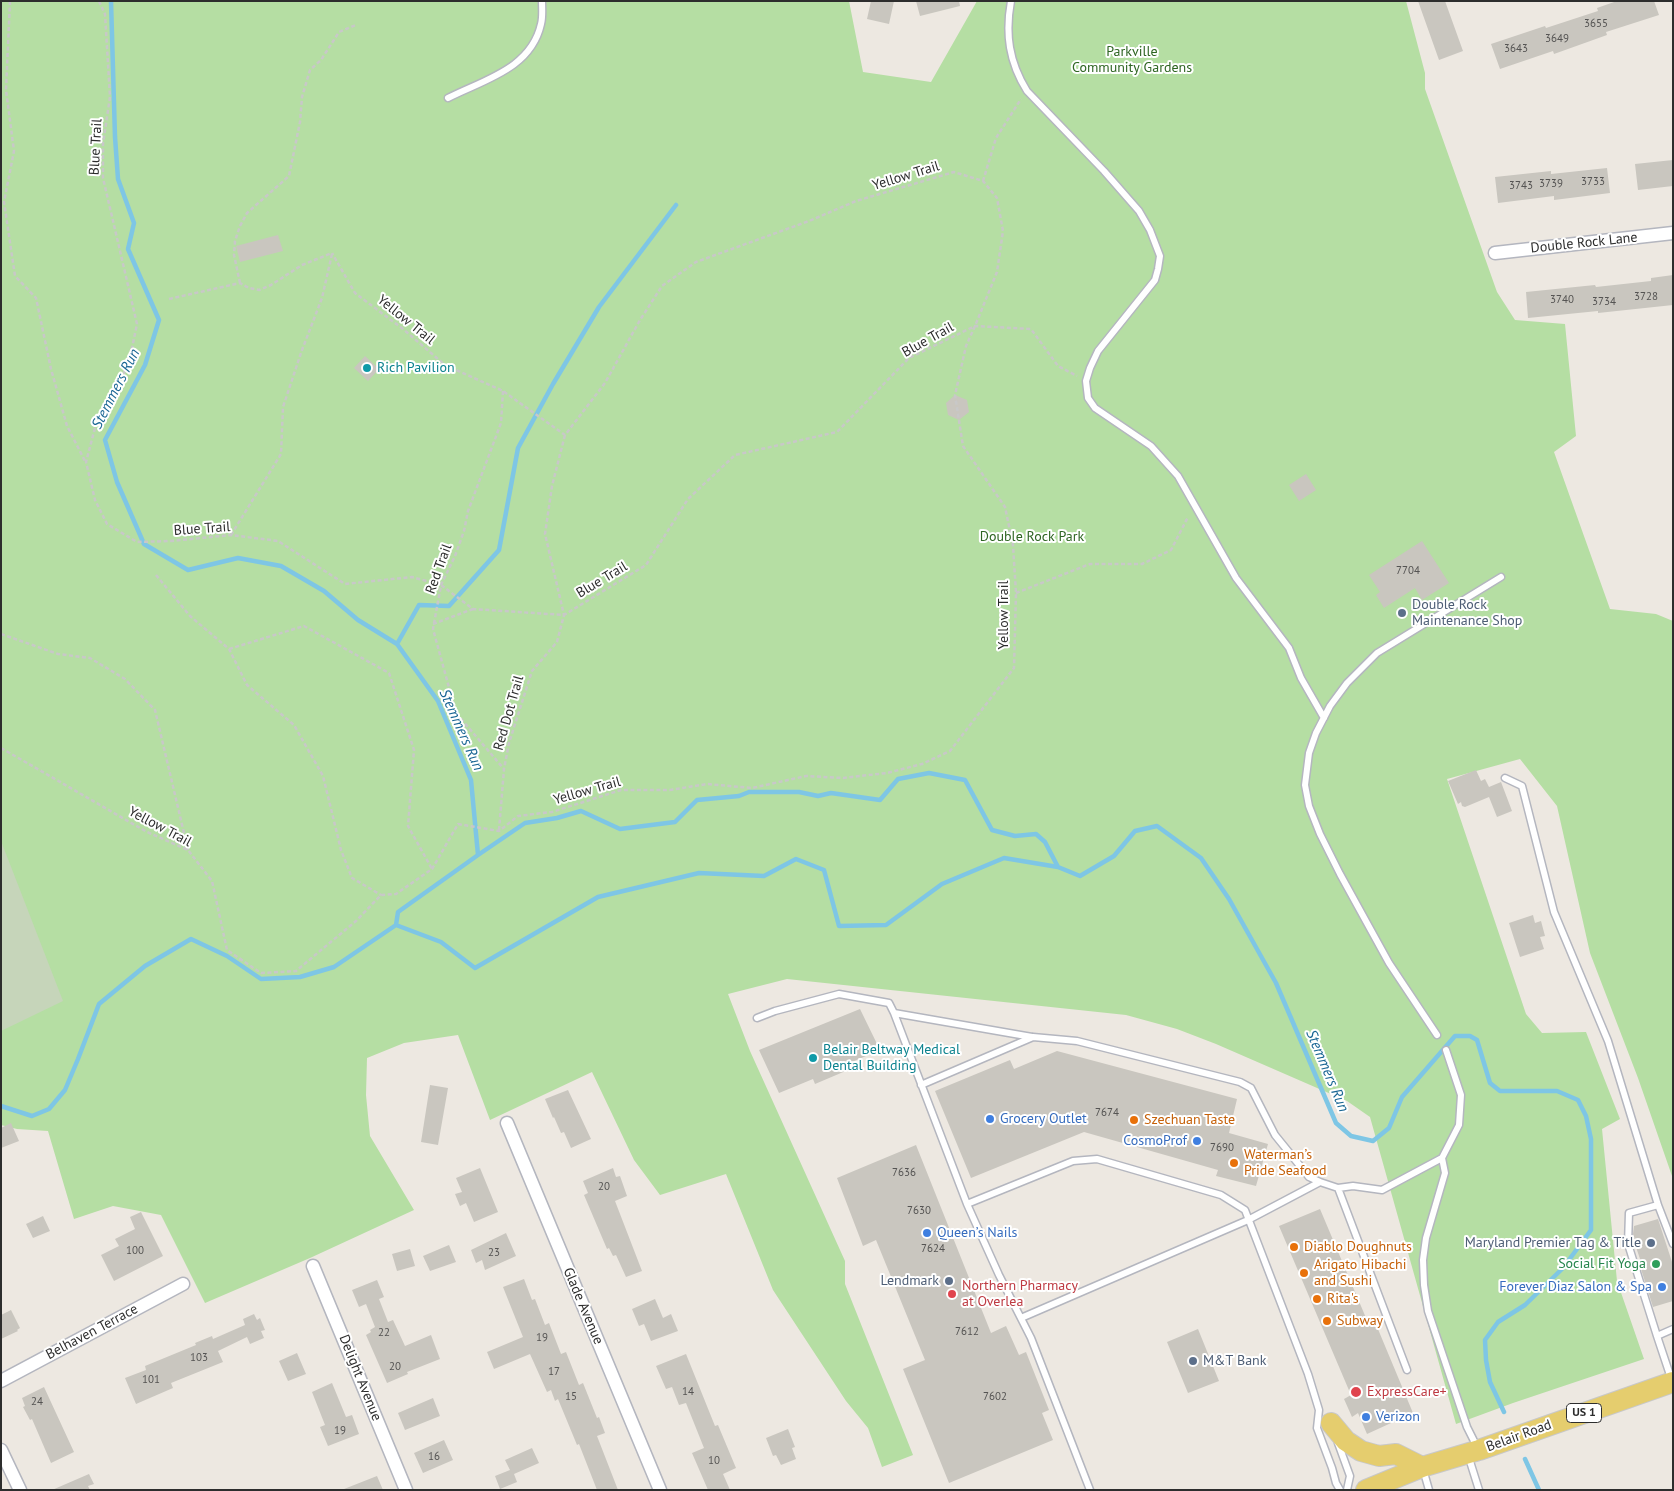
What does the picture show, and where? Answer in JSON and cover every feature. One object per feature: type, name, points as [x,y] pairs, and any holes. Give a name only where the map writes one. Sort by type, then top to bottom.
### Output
[{"type":"main road","name":"Belair Road","points":[[1366,1490],[1422,1467],[1473,1452],[1673,1382]]},
{"type":"main road","points":[[1325,1416],[1346,1441],[1361,1451],[1379,1456],[1396,1454],[1422,1467]]},
{"type":"street","name":"Double Rock Lane","points":[[1495,253],[1673,233]]},
{"type":"street","name":"Glade Avenue","points":[[506,1123],[660,1490]]},
{"type":"street","name":"Delight Avenue","points":[[314,1266],[406,1490]]},
{"type":"street","name":"Belhaven Terrace","points":[[1,1381],[182,1284]]},
{"type":"street","points":[[1,1450],[20,1490]]},
{"type":"lane","points":[[448,98],[500,75],[523,58],[538,37],[542,22],[542,1]]},
{"type":"lane","points":[[1011,1],[1008,38],[1011,58],[1018,76],[1027,91],[1110,177],[1139,211],[1150,230],[1160,256],[1155,280],[1098,352],[1086,381],[1088,398],[1095,408],[1151,446],[1178,476],[1236,578],[1289,648],[1301,678],[1324,718]]},
{"type":"lane","points":[[1437,1035],[1389,963],[1320,834],[1309,806],[1305,785],[1309,753],[1316,733],[1330,706],[1347,683],[1377,653],[1501,577]]},
{"type":"lane","points":[[1505,778],[1522,786],[1554,912],[1608,1041],[1658,1205],[1673,1244]]},
{"type":"lane","points":[[757,1018],[775,1011],[839,994],[889,1003],[967,1204],[1030,1338],[1091,1489]]},
{"type":"lane","points":[[894,1013],[1033,1037],[1077,1041],[1240,1082],[1251,1088],[1254,1092],[1275,1135],[1309,1178],[1338,1188],[1353,1186],[1382,1190],[1442,1158],[1459,1125],[1461,1095],[1446,1050]]},
{"type":"lane","points":[[921,1085],[1033,1037]]},
{"type":"lane","points":[[1442,1158],[1445,1173],[1426,1238],[1423,1260],[1424,1285],[1428,1311],[1467,1427],[1479,1490]]},
{"type":"lane","points":[[967,1204],[1073,1161],[1098,1159],[1222,1195],[1245,1210],[1308,1374],[1350,1476],[1347,1490]]},
{"type":"lane","points":[[1021,1318],[1248,1220],[1320,1182]]},
{"type":"lane","points":[[1338,1188],[1407,1370]]},
{"type":"lane","points":[[1658,1205],[1629,1213],[1628,1244],[1673,1382]]},
{"type":"lane","points":[[1657,1336],[1673,1329]]},
{"type":"lane","points":[[1325,1416],[1317,1428],[1340,1490]]},
{"type":"lane","points":[[1422,1467],[1430,1490]]},
{"type":"path","name":"Blue Trail","points":[[10,1],[6,90],[14,151],[4,202],[15,276],[36,298],[51,369],[67,426],[86,462],[95,500],[106,524],[138,542],[171,542],[231,536],[278,542],[345,584],[412,577],[441,585],[473,609]]},
{"type":"path","name":"Blue Trail","points":[[86,462],[95,428],[122,376],[132,348],[137,324],[102,178],[103,144],[110,97],[105,14],[99,1]]},
{"type":"path","points":[[332,253],[302,265],[272,285],[259,290],[249,288],[240,282],[234,255],[235,241],[240,226],[248,213],[290,176],[300,122],[302,97],[310,70],[321,60],[339,32],[356,25]]},
{"type":"path","points":[[1,92],[6,90]]},
{"type":"path","points":[[984,181],[996,138],[1027,91]]},
{"type":"path","name":"Yellow Trail","points":[[332,253],[355,293],[445,365],[503,391],[565,435],[605,383],[640,320],[662,286],[696,262],[809,221],[856,201],[954,172],[984,181],[997,198],[1003,231],[997,272],[966,346],[955,395],[963,446],[1005,507],[1013,545],[1016,593],[1014,668],[950,751],[922,764],[887,773],[843,778],[806,776],[752,788],[707,784],[670,790],[621,790],[552,812],[518,816],[499,831]]},
{"type":"path","points":[[231,536],[281,454],[283,407],[322,298],[332,253]]},
{"type":"path","points":[[169,299],[240,282]]},
{"type":"path","name":"Blue Trail","points":[[564,615],[646,565],[688,499],[735,455],[837,432],[909,358],[975,326],[1030,329],[1058,366],[1086,381]]},
{"type":"path","name":"Red Trail","points":[[503,391],[501,423],[468,511],[458,547],[441,585],[433,629],[456,713],[504,769]]},
{"type":"path","name":"Red Dot Trail","points":[[499,831],[504,769],[509,744],[532,671],[557,642],[564,615],[545,534],[552,486],[565,435]]},
{"type":"path","points":[[1016,593],[1090,564],[1142,564],[1171,550],[1195,504]]},
{"type":"path","points":[[156,575],[190,616],[229,649],[246,685],[294,725],[322,776],[341,850],[352,878],[381,895],[396,894],[432,869],[458,824],[499,831]]},
{"type":"path","points":[[434,624],[473,609],[564,615]]},
{"type":"path","points":[[229,649],[304,626],[389,674],[414,750],[408,826],[432,869]]},
{"type":"path","points":[[1,634],[58,654],[90,658],[126,679],[156,710],[188,850]]},
{"type":"path","name":"Yellow Trail","points":[[1,748],[147,832],[188,850],[212,881],[228,950],[261,973],[296,971],[356,922],[381,895]]},
{"type":"green space","name":"Double Rock Park","points":[[1,1],[849,1],[863,72],[931,82],[977,1],[1406,1],[1425,73],[1425,89],[1497,292],[1515,320],[1565,324],[1576,436],[1554,452],[1610,609],[1656,614],[1673,621],[1673,1176],[1590,953],[1557,806],[1520,759],[1447,779],[1526,1014],[1542,1033],[1586,1032],[1620,1119],[1602,1129],[1617,1281],[1644,1359],[1456,1424],[1370,1117],[1347,1101],[1216,1044],[1177,1029],[1126,1015],[787,979],[728,994],[750,1051],[845,1261],[845,1284],[913,1455],[882,1467],[868,1428],[846,1401],[773,1290],[726,1174],[660,1195],[634,1160],[592,1072],[490,1120],[458,1035],[404,1043],[367,1058],[366,1095],[370,1136],[414,1210],[310,1258],[205,1303],[161,1215],[113,1206],[74,1219],[48,1131],[17,1129],[1,1125]]},
{"type":"green space","points":[[1,841],[63,1001],[1,1031]]},
{"type":"building","points":[[871,1],[894,1],[889,24],[867,19]]},
{"type":"building","points":[[916,1],[959,1],[960,6],[920,16]]},
{"type":"building","points":[[1418,1],[1445,1],[1463,51],[1439,60]]},
{"type":"building","points":[[1617,1],[1654,1],[1659,15],[1606,32],[1607,35],[1554,54],[1553,51],[1500,69],[1491,44],[1598,11],[1597,8]]},
{"type":"building","points":[[1673,160],[1673,186],[1638,190],[1635,164]]},
{"type":"building","points":[[1607,168],[1610,193],[1554,200],[1554,196],[1498,203],[1495,177]]},
{"type":"building","points":[[278,235],[283,251],[240,262],[236,246]]},
{"type":"building","points":[[1673,275],[1673,305],[1528,318],[1526,292],[1651,281],[1651,278]]},
{"type":"building","name":"Rich Pavilion","points":[[365,356],[379,369],[368,381],[354,368]]},
{"type":"building","points":[[955,395],[967,400],[969,412],[959,420],[948,415],[946,403]]},
{"type":"building","points":[[1306,474],[1316,490],[1299,501],[1289,485]]},
{"type":"building","points":[[1422,541],[1449,583],[1422,600],[1415,588],[1384,608],[1376,595],[1380,592],[1369,575]]},
{"type":"building","points":[[1476,770],[1481,781],[1485,779],[1489,787],[1501,782],[1512,811],[1497,817],[1489,797],[1465,807],[1462,806],[1461,802],[1458,804],[1448,781]]},
{"type":"building","points":[[1533,915],[1535,923],[1541,921],[1545,936],[1540,937],[1544,949],[1520,957],[1509,923]]},
{"type":"building","name":"Belair Beltway Medical Dental Building","points":[[860,1009],[880,1050],[845,1065],[848,1070],[815,1084],[813,1079],[779,1093],[759,1050]]},
{"type":"building","points":[[1057,1051],[1237,1099],[1229,1133],[1268,1144],[1256,1186],[1216,1176],[1218,1170],[1084,1132],[971,1178],[935,1091],[1010,1060],[1014,1069]]},
{"type":"building","points":[[430,1085],[448,1088],[438,1145],[421,1142]]},
{"type":"building","points":[[568,1090],[591,1139],[571,1148],[564,1132],[561,1133],[553,1118],[545,1099]]},
{"type":"building","points":[[11,1123],[19,1141],[1,1148],[1,1128]]},
{"type":"building","points":[[916,1145],[991,1333],[1006,1326],[1019,1355],[1026,1352],[1049,1410],[1042,1413],[1053,1440],[949,1483],[903,1369],[925,1360],[876,1240],[863,1246],[837,1178]]},
{"type":"building","points":[[480,1168],[498,1212],[474,1222],[466,1203],[460,1206],[455,1194],[462,1192],[456,1178]]},
{"type":"building","points":[[613,1168],[616,1177],[620,1176],[627,1196],[615,1201],[642,1271],[626,1277],[616,1255],[613,1256],[609,1248],[607,1249],[584,1195],[588,1193],[583,1181]]},
{"type":"building","points":[[1320,1209],[1369,1325],[1375,1322],[1413,1413],[1367,1434],[1358,1413],[1352,1417],[1344,1399],[1351,1395],[1279,1226]]},
{"type":"building","points":[[141,1212],[163,1256],[114,1281],[101,1255],[119,1246],[115,1239],[135,1229],[130,1217]]},
{"type":"building","points":[[43,1216],[50,1231],[33,1238],[26,1224]]},
{"type":"building","points":[[1658,1219],[1673,1265],[1673,1301],[1653,1307],[1641,1269],[1643,1268],[1633,1234],[1634,1226]]},
{"type":"building","points":[[506,1233],[516,1256],[485,1270],[482,1260],[476,1263],[471,1250]]},
{"type":"building","points":[[449,1245],[456,1262],[430,1271],[423,1256]]},
{"type":"building","points":[[410,1249],[415,1266],[397,1271],[392,1254]]},
{"type":"building","points":[[524,1279],[532,1300],[535,1299],[545,1325],[549,1323],[561,1354],[566,1352],[579,1385],[583,1383],[597,1418],[599,1417],[605,1433],[597,1436],[618,1490],[597,1490],[579,1444],[577,1445],[558,1399],[555,1401],[551,1390],[547,1392],[530,1354],[494,1369],[487,1352],[523,1337],[503,1287]]},
{"type":"building","points":[[377,1280],[384,1297],[379,1299],[388,1322],[393,1320],[405,1346],[431,1335],[440,1359],[407,1372],[408,1374],[387,1383],[366,1335],[375,1327],[366,1304],[359,1307],[352,1290]]},
{"type":"building","points":[[655,1299],[663,1318],[671,1314],[678,1331],[651,1341],[644,1324],[639,1326],[632,1309]]},
{"type":"building","points":[[11,1310],[20,1328],[18,1331],[1,1339],[1,1315]]},
{"type":"building","points":[[254,1314],[257,1320],[260,1318],[265,1330],[261,1331],[264,1338],[250,1344],[247,1337],[218,1351],[223,1362],[171,1383],[173,1388],[136,1404],[125,1378],[146,1370],[145,1366],[196,1345],[195,1343],[212,1336],[213,1339],[245,1325],[243,1319]]},
{"type":"building","name":"M&T Bank","points":[[1198,1329],[1219,1381],[1188,1393],[1167,1342]]},
{"type":"building","points":[[297,1353],[306,1374],[288,1381],[279,1361]]},
{"type":"building","points":[[686,1354],[715,1426],[718,1425],[736,1468],[723,1474],[730,1490],[708,1490],[692,1453],[704,1448],[686,1403],[679,1405],[672,1387],[666,1389],[656,1366]]},
{"type":"building","points":[[332,1383],[346,1417],[352,1415],[359,1434],[328,1446],[320,1427],[325,1425],[312,1392]]},
{"type":"building","points":[[44,1387],[74,1452],[51,1463],[32,1419],[30,1420],[23,1407],[25,1406],[22,1398]]},
{"type":"building","points":[[433,1398],[440,1416],[405,1430],[398,1413]]},
{"type":"building","points":[[788,1429],[795,1447],[792,1448],[796,1459],[781,1465],[776,1455],[773,1456],[766,1438]]},
{"type":"building","points":[[444,1440],[453,1460],[423,1473],[414,1453]]},
{"type":"building","points":[[532,1448],[539,1463],[514,1474],[517,1482],[500,1489],[495,1476],[510,1470],[505,1460]]},
{"type":"building","points":[[89,1474],[94,1484],[88,1486],[90,1490],[52,1490]]},
{"type":"building","points":[[377,1476],[383,1490],[344,1490],[344,1489]]},
{"type":"waterway","name":"Stemmers Run","points":[[111,1],[118,179],[134,223],[128,249],[159,320],[145,365],[105,440],[117,482],[144,544],[188,570],[238,558],[281,566],[324,591],[358,620],[397,644],[438,701],[471,780],[478,855],[398,912],[396,925]]},
{"type":"waterway","points":[[397,644],[419,605],[449,606],[499,550],[518,448],[553,384],[599,307],[676,205]]},
{"type":"waterway","name":"Stemmers Run","points":[[478,855],[525,823],[557,818],[581,811],[620,829],[675,822],[697,800],[739,796],[749,792],[799,792],[818,796],[831,793],[880,800],[898,779],[929,773],[965,780],[992,830],[1015,836],[1036,834],[1045,842],[1058,867]]},
{"type":"waterway","name":"Stemmers Run","points":[[396,925],[441,942],[475,968],[598,897],[699,873],[764,876],[796,859],[824,870],[839,926],[886,925],[942,884],[1004,858],[1058,867],[1080,876],[1114,856],[1135,831],[1157,826],[1201,858],[1229,899],[1276,983],[1336,1123],[1351,1136],[1373,1141],[1389,1128],[1402,1097],[1455,1036],[1470,1036],[1477,1040],[1490,1083],[1500,1091],[1557,1091],[1578,1100],[1586,1116],[1591,1139],[1591,1230],[1563,1268],[1525,1305],[1498,1322],[1485,1340],[1490,1382],[1504,1412]]},
{"type":"waterway","points":[[1,1106],[32,1116],[49,1109],[65,1090],[99,1004],[145,966],[191,939],[227,956],[261,979],[300,977],[334,967],[396,925]]},
{"type":"waterway","name":"Stemmers Run","points":[[1525,1459],[1539,1490]]},
{"type":"place","name":"Rich Pavilion","points":[[367,368]]},
{"type":"place","name":"Double Rock Maintenance Shop","points":[[1402,613]]},
{"type":"place","name":"Belair Beltway Medical Dental Building","points":[[813,1058]]},
{"type":"place","name":"Grocery Outlet","points":[[990,1119]]},
{"type":"place","name":"Szechuan Taste","points":[[1134,1120]]},
{"type":"place","name":"CosmoProf","points":[[1197,1141]]},
{"type":"place","name":"Waterman’s Pride Seafood","points":[[1234,1163]]},
{"type":"place","name":"Queen’s Nails","points":[[927,1233]]},
{"type":"place","name":"Maryland Premier Tag & Title","points":[[1651,1243]]},
{"type":"place","name":"Diablo Doughnuts","points":[[1294,1247]]},
{"type":"place","name":"Social Fit Yoga","points":[[1656,1264]]},
{"type":"place","name":"Arigato Hibachi and Sushi","points":[[1304,1273]]},
{"type":"place","name":"Lendmark","points":[[949,1281]]},
{"type":"place","name":"Forever Diaz Salon & Spa","points":[[1662,1287]]},
{"type":"place","name":"Northern Pharmacy at Overlea","points":[[952,1294]]},
{"type":"place","name":"Rita's","points":[[1317,1299]]},
{"type":"place","name":"Subway","points":[[1327,1321]]},
{"type":"place","name":"M&T Bank","points":[[1193,1361]]},
{"type":"place","name":"ExpressCare+","points":[[1356,1392]]},
{"type":"place","name":"Verizon","points":[[1366,1417]]},
{"type":"park label","name":"Parkville Community Gardens","points":[[1132,60]]}]
